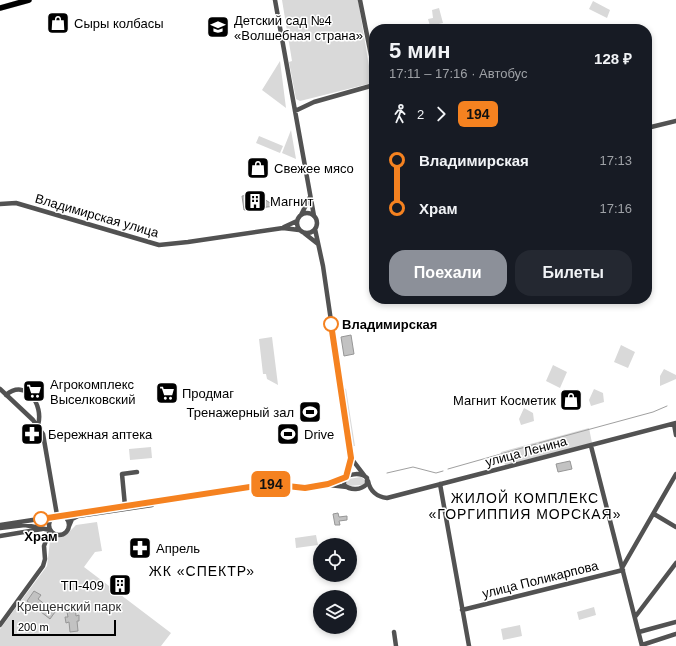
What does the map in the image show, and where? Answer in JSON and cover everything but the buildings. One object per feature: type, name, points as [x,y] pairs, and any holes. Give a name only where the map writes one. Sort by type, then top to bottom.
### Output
[{"type":"main road","points":[[0,8],[28,0]]},
{"type":"street","points":[[275,0],[310,196],[314,216],[317,222],[315,229],[319,245],[351,458],[344,481],[347,487]]},
{"type":"street","points":[[360,0],[369,45]]},
{"type":"street","points":[[294,111],[314,102],[369,86]]},
{"type":"street","points":[[652,127],[676,121]]},
{"type":"street","points":[[310,196],[297,221],[302,232],[319,245]]},
{"type":"street","name":"Владимирская улица","points":[[0,204],[16,204],[158,245],[282,228],[297,221]]},
{"type":"street","points":[[300,215],[310,213],[314,216]]},
{"type":"street","name":"Владимирская улица","points":[[282,228],[302,232]]},
{"type":"street","points":[[302,232],[312,232],[315,229]]},
{"type":"street","points":[[0,389],[38,425],[46,443],[56,516]]},
{"type":"street","points":[[6,395],[10,391],[19,390],[34,398],[40,410],[38,425]]},
{"type":"street","points":[[675,423],[676,435]]},
{"type":"street","name":"улица Ленина","points":[[371,489],[382,498],[591,446],[675,423]]},
{"type":"street","points":[[591,446],[642,646],[676,634]]},
{"type":"street","points":[[0,525],[25,523],[50,530],[54,535],[61,535],[66,532],[72,519],[78,516],[269,486],[301,489],[333,485],[371,489],[368,481],[351,458]]},
{"type":"street","points":[[125,506],[122,474],[137,472]]},
{"type":"street","points":[[0,528],[56,516],[269,484],[305,488],[328,484],[356,474],[364,475]]},
{"type":"street","points":[[623,569],[676,474]]},
{"type":"street","points":[[362,488],[368,481]]},
{"type":"street","points":[[440,484],[469,646]]},
{"type":"street","points":[[654,514],[676,526]]},
{"type":"street","points":[[56,516],[65,517],[69,526]]},
{"type":"street","points":[[0,625],[43,566],[45,559],[44,546],[50,530],[49,523],[56,516]]},
{"type":"street","points":[[0,536],[43,529]]},
{"type":"street","points":[[635,617],[676,563]]},
{"type":"street","name":"улица Поликарпова","points":[[462,610],[623,569]]},
{"type":"street","points":[[639,632],[676,622]]},
{"type":"street","points":[[394,632],[396,646]]},
{"type":"green space","points":[[282,0],[358,0],[369,66],[369,84],[300,101],[296,99],[289,62],[292,61]]},
{"type":"green space","points":[[593,1],[610,10],[607,18],[589,9]]},
{"type":"green space","points":[[439,8],[443,23],[429,24],[428,19],[433,18],[432,10]]},
{"type":"green space","points":[[280,61],[286,108],[262,90]]},
{"type":"green space","points":[[291,130],[296,159],[282,153]]},
{"type":"green space","points":[[259,136],[283,146],[280,153],[256,143]]},
{"type":"green space","points":[[272,337],[278,385],[267,379],[266,374],[263,374],[259,339]]},
{"type":"green space","points":[[621,345],[635,352],[628,368],[614,362]]},
{"type":"green space","points":[[553,365],[567,372],[560,388],[546,381]]},
{"type":"green space","points":[[664,369],[676,375],[676,379],[660,386],[660,376]]},
{"type":"green space","points":[[344,388],[346,389],[355,446],[352,446]]},
{"type":"green space","points":[[594,389],[603,393],[604,402],[591,406],[589,400]]},
{"type":"green space","points":[[524,408],[533,413],[534,421],[521,425],[519,419]]},
{"type":"green space","points":[[589,428],[592,443],[505,465],[501,452]]},
{"type":"green space","points":[[151,447],[152,458],[130,460],[129,449]]},
{"type":"green space","points":[[361,477],[366,481],[364,485],[347,486],[345,482],[348,479]]},
{"type":"green space","name":"Крещенский парк","points":[[97,522],[102,551],[95,552],[84,567],[171,633],[161,646],[0,646],[0,629],[47,566],[50,541],[52,538],[67,534],[76,525]]},
{"type":"green space","points":[[316,535],[317,538],[313,538],[313,546],[296,548],[295,538]]},
{"type":"green space","points":[[594,607],[596,615],[579,620],[577,612]]},
{"type":"green space","points":[[520,625],[522,636],[503,640],[501,629]]},
{"type":"waterway","points":[[539,443],[653,412],[667,406]]},
{"type":"waterway","points":[[448,469],[536,444]]},
{"type":"waterway","points":[[387,473],[413,467],[436,473],[443,471]]},
{"type":"bus line","name":"194","points":[[41,519],[58,515],[269,484],[294,488],[305,488],[328,484],[346,477],[351,458],[331,324]]},
{"type":"place","name":"Сыры колбасы","points":[[58,23]]},
{"type":"place","name":"Детский сад №4 «Волшебная страна»","points":[[218,27]]},
{"type":"place","name":"Свежее мясо","points":[[258,168]]},
{"type":"place","name":"Магнит","points":[[255,201]]},
{"type":"place","name":"Владимирская","points":[[331,324]]},
{"type":"place","name":"Агрокомплекс Выселковский","points":[[34,391]]},
{"type":"place","name":"Продмаг","points":[[167,393]]},
{"type":"place","name":"Магнит Косметик","points":[[571,400]]},
{"type":"place","name":"Тренажерный зал","points":[[310,412]]},
{"type":"place","name":"Бережная аптека","points":[[32,434]]},
{"type":"place","name":"Drive","points":[[288,434]]},
{"type":"place","name":"Храм","points":[[41,519]]},
{"type":"place","name":"Апрель","points":[[140,548]]},
{"type":"place","name":"ТП-409","points":[[120,585]]},
{"type":"district","name":"ЖИЛОЙ КОМПЛЕКС «ГОРГИППИЯ МОРСКАЯ»","points":[[525,506]]},
{"type":"district","name":"ЖК «СПЕКТР»","points":[[202,571]]}]
